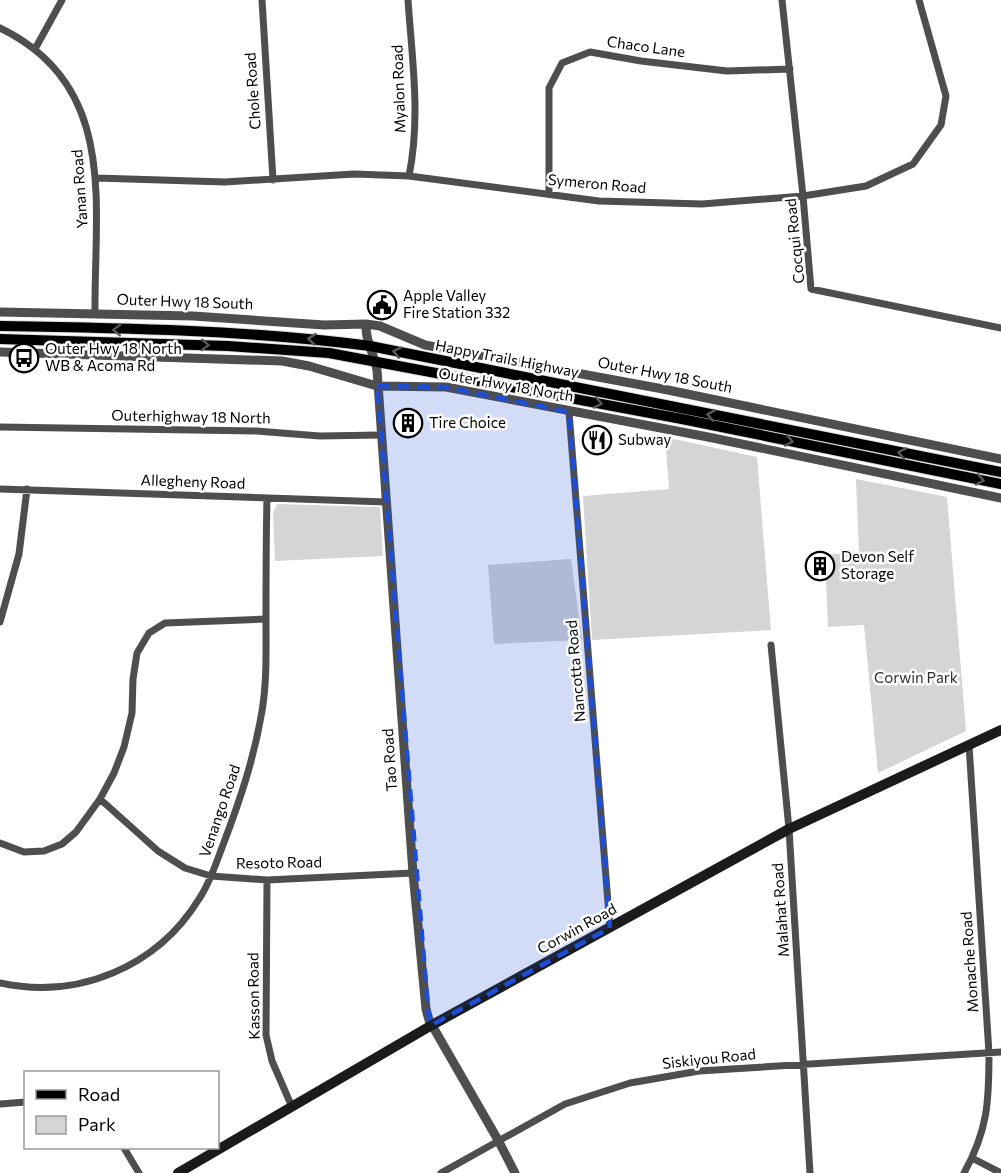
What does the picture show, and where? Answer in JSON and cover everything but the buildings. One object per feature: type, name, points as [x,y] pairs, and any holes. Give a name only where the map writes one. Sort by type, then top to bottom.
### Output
[{"type":"main road","name":"Happy Trails Highway","points":[[0,326],[228,333],[306,338],[370,346],[1001,472]]},
{"type":"main road","name":"Happy Trails Highway","points":[[0,339],[275,348],[329,353],[682,419],[1001,484]]},
{"type":"main road","name":"Corwin Road","points":[[178,1173],[432,1025],[789,829],[1001,730]]},
{"type":"street","points":[[35,49],[62,0]]},
{"type":"street","name":"Chole Road","points":[[262,0],[273,180]]},
{"type":"street","name":"Myalon Road","points":[[408,0],[416,115],[409,176]]},
{"type":"street","name":"Cocqui Road","points":[[782,0],[811,288],[1001,328]]},
{"type":"street","name":"Symeron Road","points":[[96,178],[225,182],[354,174],[409,176],[599,201],[702,204],[803,196],[866,186],[913,164],[941,125],[946,96],[919,0]]},
{"type":"street","name":"Yanan Road","points":[[0,28],[35,49],[64,78],[79,105],[89,135],[96,178],[98,223],[95,313]]},
{"type":"street","name":"Chaco Lane","points":[[549,194],[549,88],[562,63],[590,52],[641,61],[727,71],[790,69]]},
{"type":"street","name":"Outer Hwy 18 South","points":[[0,312],[227,318],[324,325],[366,324],[434,346],[676,392],[1001,459]]},
{"type":"street","name":"Tao Road","points":[[366,324],[365,337],[375,361],[413,873],[426,1009],[432,1025],[515,1173]]},
{"type":"street","name":"Outer Hwy 18 North","points":[[0,352],[171,356],[282,362],[309,366],[377,386],[446,387],[708,437],[1001,498]]},
{"type":"street","name":"Nancotta Road","points":[[569,412],[609,928]]},
{"type":"street","name":"Outerhighway 18 North","points":[[0,427],[256,431],[320,436],[381,435]]},
{"type":"street","name":"Allegheny Road","points":[[0,489],[386,502]]},
{"type":"street","points":[[0,622],[19,554],[27,489]]},
{"type":"street","name":"Venango Road","points":[[0,983],[43,988],[74,986],[104,978],[133,964],[158,948],[181,924],[199,899],[211,876],[244,788],[262,709],[266,667],[267,498]]},
{"type":"street","points":[[0,843],[24,852],[45,851],[62,844],[76,832],[100,799],[114,774],[124,747],[132,713],[133,679],[137,653],[149,633],[165,623],[266,619]]},
{"type":"street","name":"Malahat Road","points":[[771,645],[789,829],[810,1173]]},
{"type":"street","name":"Monache Road","points":[[964,1173],[982,1131],[989,1096],[989,1053],[969,745]]},
{"type":"street","name":"Resoto Road","points":[[100,799],[158,851],[185,868],[211,876],[267,880],[413,873]]},
{"type":"street","name":"Kasson Road","points":[[267,880],[266,1035],[272,1061],[292,1107]]},
{"type":"street","name":"Siskiyou Road","points":[[441,1173],[565,1104],[630,1083],[699,1071],[1001,1052]]},
{"type":"street","points":[[0,1104],[24,1102]]},
{"type":"street","points":[[125,1149],[139,1173]]},
{"type":"street","points":[[972,1158],[1001,1173]]},
{"type":"highlighted area","points":[[377,386],[446,387],[569,412],[610,928],[432,1025],[429,1020]]},
{"type":"green space","points":[[665,437],[757,457],[771,630],[592,640],[583,496],[669,489]]},
{"type":"green space","name":"Corwin Park","points":[[856,479],[947,497],[966,731],[878,773],[864,625],[828,627],[825,555],[859,552]]},
{"type":"green space","points":[[277,504],[380,507],[383,556],[275,561],[273,512]]},
{"type":"green space","points":[[571,559],[582,640],[494,644],[488,565]]},
{"type":"place","name":"Apple Valley Fire Station 332","points":[[382,305]]},
{"type":"place","name":"Outer Hwy 18 North WB & Acoma Rd","points":[[24,358]]},
{"type":"place","name":"Tire Choice","points":[[408,423]]},
{"type":"place","name":"Subway","points":[[597,440]]},
{"type":"place","name":"Devon Self Storage","points":[[820,566]]}]
